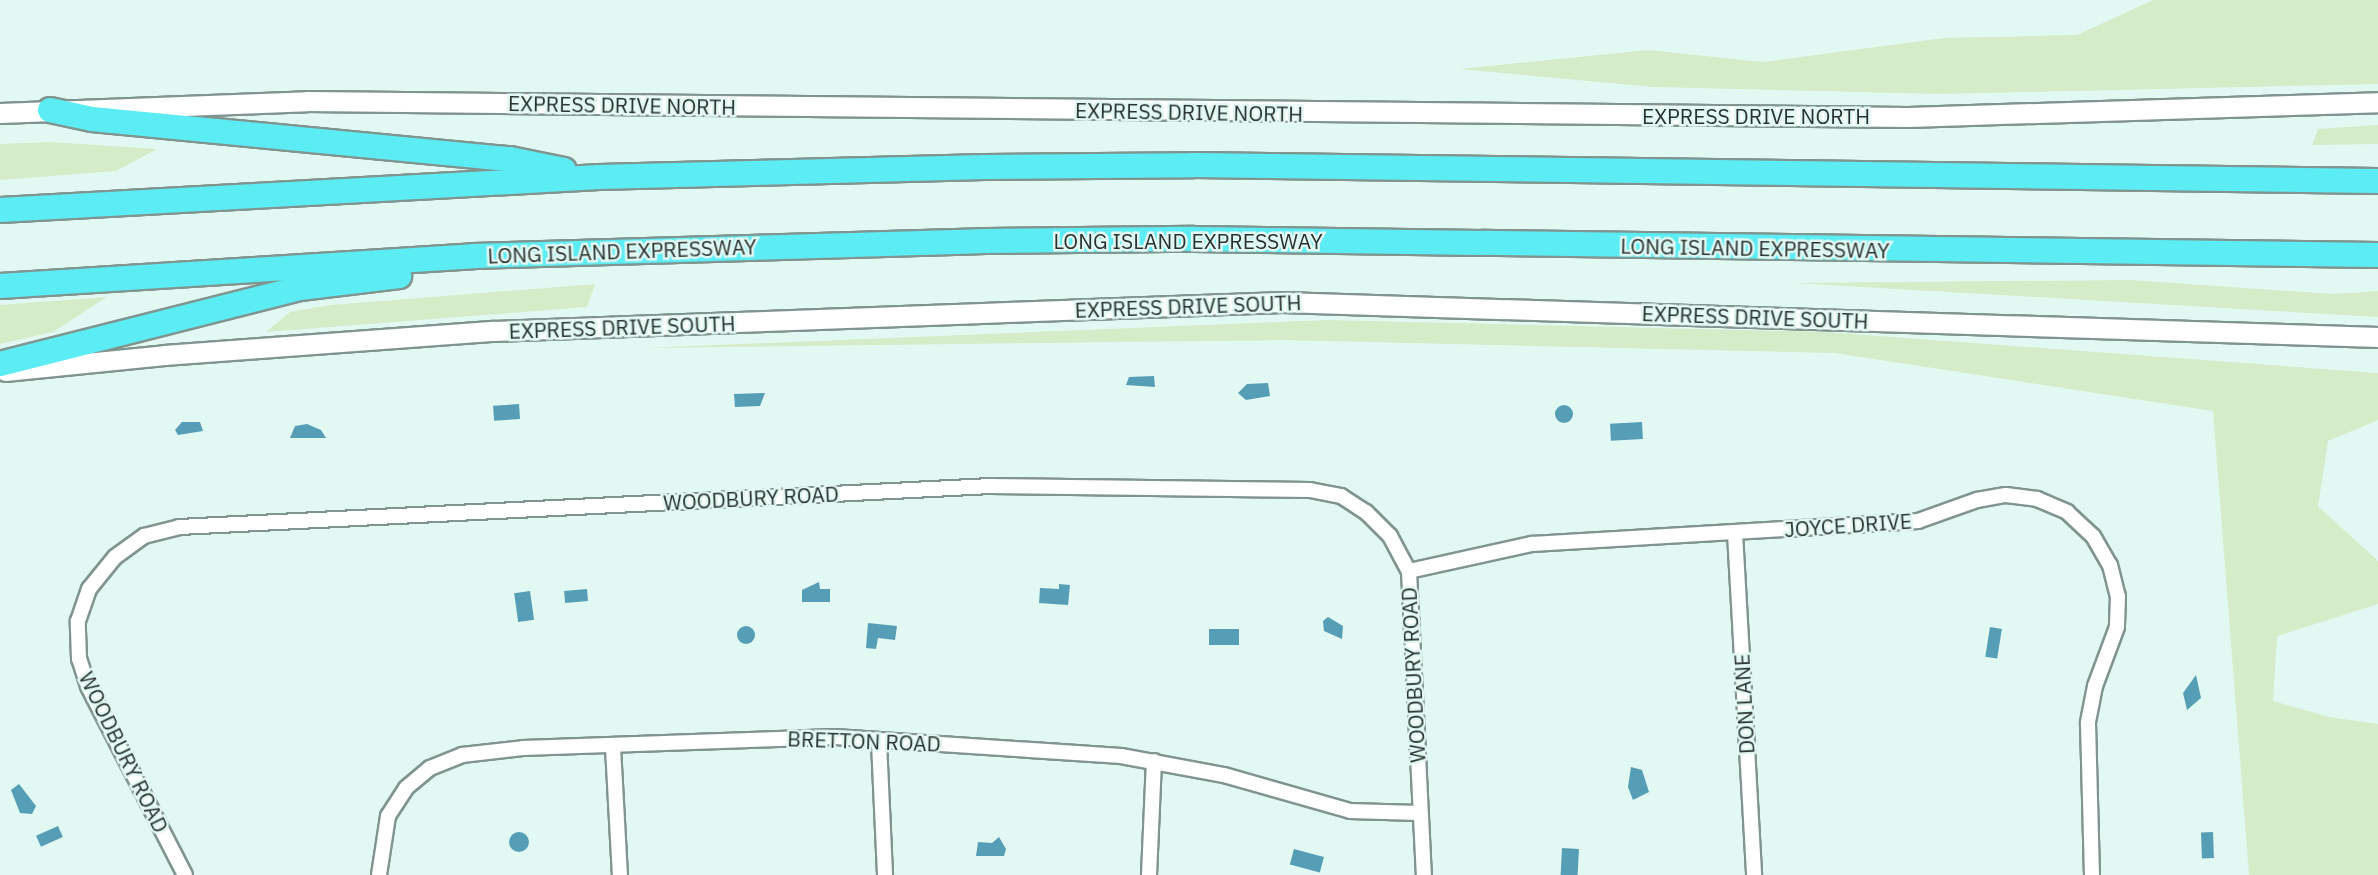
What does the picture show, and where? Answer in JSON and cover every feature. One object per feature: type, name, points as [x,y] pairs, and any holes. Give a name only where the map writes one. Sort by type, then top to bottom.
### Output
[{"type":"highway","points":[[50,110],[92,119],[510,159],[599,177]]},
{"type":"highway","points":[[0,210],[599,177],[1194,165],[2378,181]]},
{"type":"highway","name":"LONG ISLAND EXPRESSWAY","points":[[0,286],[473,256],[1193,239],[2378,255]]},
{"type":"highway","points":[[0,363],[299,288],[404,275],[473,256]]},
{"type":"main road","name":"EXPRESS DRIVE NORTH","points":[[0,113],[307,101],[1908,117],[2378,102]]},
{"type":"main road","name":"EXPRESS DRIVE SOUTH","points":[[0,372],[164,355],[494,331],[1282,302],[2378,337]]},
{"type":"street","name":"WOODBURY ROAD","points":[[185,875],[88,686],[79,659],[78,621],[89,589],[115,557],[144,536],[179,527],[990,486],[1310,490],[1341,496],[1366,512],[1390,536],[1409,571],[1424,875]]},
{"type":"street","name":"JOYCE DRIVE","points":[[1409,571],[1532,544],[1918,521],[1977,500],[2006,495],[2037,499],[2067,512],[2084,528],[2110,565],[2118,596],[2117,627],[2095,686],[2088,723],[2092,875]]},
{"type":"street","name":"DON LANE","points":[[1735,533],[1754,875]]},
{"type":"street","name":"BRETTON ROAD","points":[[379,875],[388,816],[405,788],[430,768],[462,755],[523,748],[613,747],[835,737],[1154,761],[1224,775],[1350,811],[1419,813]]},
{"type":"street","points":[[879,742],[885,875]]},
{"type":"street","points":[[613,747],[620,875]]},
{"type":"street","points":[[1149,875],[1154,761]]},
{"type":"green space","points":[[2153,0],[2378,0],[2378,84],[1940,94],[1653,87],[1460,69],[1648,50],[1762,62],[1944,38],[2077,35]]},
{"type":"green space","points":[[2378,125],[2378,144],[2312,145],[2318,129]]},
{"type":"green space","points":[[51,142],[157,149],[116,171],[0,180],[0,144]]},
{"type":"green space","points":[[2131,280],[2333,294],[2378,291],[2378,317],[1794,283]]},
{"type":"green space","points":[[595,284],[587,307],[266,332],[290,312],[331,305]]},
{"type":"green space","points":[[107,297],[53,332],[0,344],[0,305]]},
{"type":"green space","points":[[1328,320],[1825,332],[2378,373],[2378,420],[2328,441],[2318,506],[2378,561],[2378,604],[2277,636],[2273,701],[2329,717],[2378,724],[2378,875],[2249,875],[2213,411],[1835,353],[1282,340],[644,348]]},
{"type":"water","points":[[1154,376],[1155,387],[1126,385],[1129,377]]},
{"type":"water","points":[[1268,383],[1270,396],[1246,400],[1238,393],[1247,384]]},
{"type":"water","points":[[765,393],[760,406],[735,407],[734,394]]},
{"type":"water","points":[[519,404],[520,419],[494,421],[493,406]]},
{"type":"water","points":[[1564,405],[1570,408],[1573,414],[1570,420],[1564,423],[1558,420],[1555,414],[1558,408]]},
{"type":"water","points":[[182,422],[200,422],[203,431],[178,435],[175,430]]},
{"type":"water","points":[[1642,422],[1643,439],[1611,441],[1610,424]]},
{"type":"water","points":[[307,424],[321,430],[326,438],[290,438],[295,426]]},
{"type":"water","points":[[819,582],[820,589],[830,589],[830,602],[802,602],[802,590]]},
{"type":"water","points":[[1059,584],[1070,585],[1068,605],[1039,603],[1040,588],[1059,589]]},
{"type":"water","points":[[587,589],[588,601],[565,603],[564,591]]},
{"type":"water","points":[[530,591],[534,620],[518,622],[514,593]]},
{"type":"water","points":[[1328,617],[1343,626],[1342,639],[1324,631],[1323,621]]},
{"type":"water","points":[[868,623],[897,626],[895,640],[878,638],[876,649],[866,648]]},
{"type":"water","points":[[746,626],[752,629],[755,635],[752,641],[746,644],[740,641],[737,635],[740,629]]},
{"type":"water","points":[[1990,627],[2002,629],[1997,659],[1985,657]]},
{"type":"water","points":[[1209,629],[1239,629],[1239,645],[1209,645]]},
{"type":"water","points":[[2196,675],[2201,698],[2187,710],[2183,693]]},
{"type":"water","points":[[1631,767],[1642,770],[1649,792],[1633,800],[1628,787]]},
{"type":"water","points":[[19,784],[36,806],[32,814],[20,813],[11,790]]},
{"type":"water","points":[[58,826],[63,837],[41,847],[36,836]]},
{"type":"water","points":[[519,832],[526,835],[529,842],[526,849],[519,852],[512,849],[509,842],[512,835]]},
{"type":"water","points":[[2201,832],[2213,832],[2214,858],[2202,858]]},
{"type":"water","points":[[999,837],[1006,849],[1004,856],[976,856],[978,842],[992,843]]},
{"type":"water","points":[[1562,848],[1579,849],[1578,875],[1561,875]]},
{"type":"water","points":[[1294,849],[1324,857],[1320,872],[1290,864]]}]
